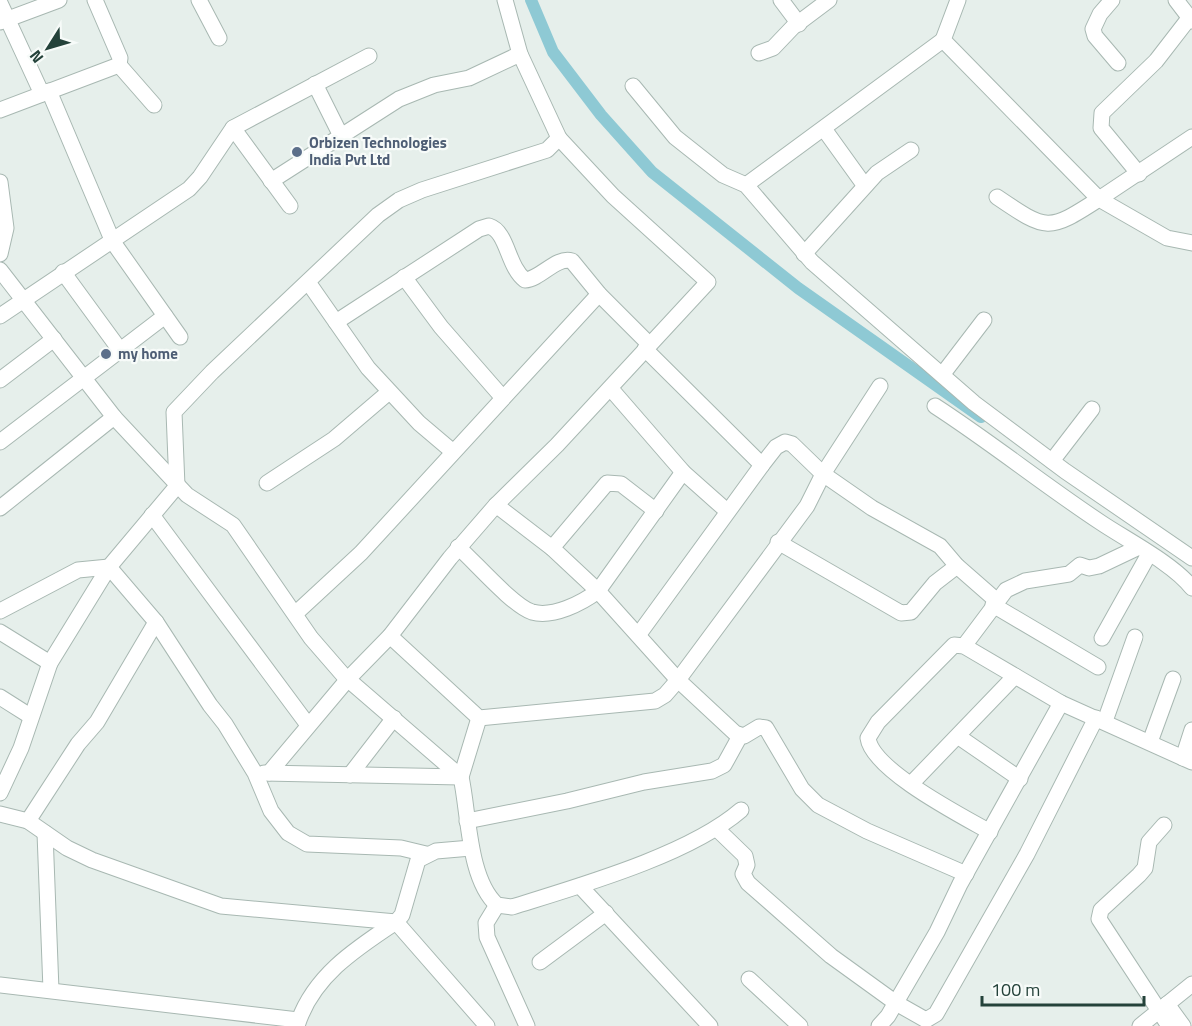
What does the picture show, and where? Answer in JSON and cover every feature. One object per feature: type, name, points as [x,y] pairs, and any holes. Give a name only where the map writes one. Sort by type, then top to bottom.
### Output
[{"type":"street","points":[[4,21],[59,0]]},
{"type":"street","points":[[95,0],[120,58],[119,65],[154,105]]},
{"type":"street","points":[[199,0],[219,38]]},
{"type":"street","points":[[262,773],[390,636],[459,547],[496,505],[611,389],[708,282],[614,196],[559,138],[520,54],[505,0]]},
{"type":"street","points":[[781,0],[799,24]]},
{"type":"street","points":[[759,53],[773,48],[829,0]]},
{"type":"street","points":[[746,185],[943,40],[958,0]]},
{"type":"street","points":[[1112,0],[1100,14],[1093,29],[1095,36],[1118,63]]},
{"type":"street","points":[[1139,174],[1101,128],[1101,113],[1156,61],[1191,19],[1176,0]]},
{"type":"street","points":[[0,3],[4,21],[45,93],[113,242],[180,337]]},
{"type":"street","points":[[943,40],[1099,199],[1167,238],[1192,243]]},
{"type":"street","points":[[271,181],[399,99],[434,85],[469,78],[520,54]]},
{"type":"street","points":[[0,316],[189,189],[201,177],[233,128],[369,56]]},
{"type":"street","points":[[0,110],[119,65]]},
{"type":"street","points":[[315,84],[341,136]]},
{"type":"street","points":[[633,86],[675,137],[723,175],[746,185],[804,254],[974,403],[1052,461],[1192,558]]},
{"type":"street","points":[[233,128],[290,206]]},
{"type":"street","points":[[824,129],[865,186]]},
{"type":"street","points":[[998,197],[1034,222],[1047,224],[1066,220],[1192,137]]},
{"type":"street","points":[[0,793],[21,748],[30,716],[50,663],[110,567],[177,486],[174,412],[212,372],[346,244],[399,200],[489,167],[535,155],[555,145],[559,138]]},
{"type":"street","points":[[804,254],[878,173],[911,150]]},
{"type":"street","points":[[0,182],[6,228],[0,254]]},
{"type":"street","points":[[336,322],[479,229],[489,226],[501,234],[513,267],[525,280],[532,279],[567,259],[578,266],[599,294],[647,347],[762,465]]},
{"type":"street","points":[[0,270],[114,417],[177,486],[233,525],[310,638],[348,680],[461,777]]},
{"type":"street","points":[[63,272],[120,350]]},
{"type":"street","points":[[404,277],[441,327],[503,398]]},
{"type":"street","points":[[308,282],[368,368],[389,392],[452,451]]},
{"type":"street","points":[[295,614],[361,553],[452,451],[599,294]]},
{"type":"street","points":[[0,442],[82,377],[165,316]]},
{"type":"street","points":[[942,375],[984,320]]},
{"type":"street","points":[[0,380],[54,339]]},
{"type":"street","points":[[390,636],[479,718],[560,709],[645,704],[665,694],[678,680],[778,542],[807,506],[823,474],[880,386]]},
{"type":"street","points":[[611,389],[683,472],[727,511]]},
{"type":"street","points":[[267,483],[334,439],[389,392]]},
{"type":"street","points":[[935,406],[999,448],[1192,588]]},
{"type":"street","points":[[1052,461],[1092,409]]},
{"type":"street","points":[[0,508],[114,417]]},
{"type":"street","points":[[639,634],[727,511],[776,447],[785,442],[792,444],[823,474],[872,508],[940,546],[995,603],[1098,667]]},
{"type":"street","points":[[459,547],[520,605],[534,613],[565,608],[586,600],[598,591],[683,472]]},
{"type":"street","points":[[552,548],[607,483],[621,484],[656,511]]},
{"type":"street","points":[[496,505],[552,548],[598,591],[678,680],[741,736]]},
{"type":"street","points":[[152,515],[308,725]]},
{"type":"street","points":[[778,542],[901,613],[911,612],[935,583],[957,566]]},
{"type":"street","points":[[964,646],[995,603],[1014,584],[1068,574],[1080,565],[1093,568],[1144,551]]},
{"type":"street","points":[[1102,638],[1144,551]]},
{"type":"street","points":[[0,611],[78,570],[110,567]]},
{"type":"street","points":[[110,567],[156,622],[262,773],[271,811],[288,833],[307,844],[401,848],[426,854],[471,848]]},
{"type":"street","points":[[28,821],[78,744],[98,722],[156,622]]},
{"type":"street","points":[[0,632],[50,663]]},
{"type":"street","points":[[717,829],[745,856],[747,865],[743,874],[748,883],[831,956],[921,1020],[926,1020],[936,1014],[1027,854],[1100,719],[1134,637]]},
{"type":"street","points":[[990,832],[911,784],[874,753],[869,746],[868,738],[878,723],[954,645],[964,646],[1061,703],[1187,760],[1192,730]]},
{"type":"street","points":[[911,784],[959,737],[1015,676]]},
{"type":"street","points":[[1150,742],[1173,679]]},
{"type":"street","points":[[0,697],[30,716]]},
{"type":"street","points":[[879,1026],[896,1003],[1061,703]]},
{"type":"street","points":[[350,776],[394,718]]},
{"type":"street","points":[[479,718],[461,777],[471,848],[487,894],[497,905],[512,907],[580,886],[717,829],[741,810]]},
{"type":"street","points":[[467,820],[567,801],[644,782],[712,771],[724,765],[741,736],[759,727],[766,728],[802,789],[818,805],[867,831],[966,873]]},
{"type":"street","points":[[959,737],[1020,779]]},
{"type":"street","points":[[262,773],[461,777]]},
{"type":"street","points":[[0,814],[28,821],[92,860],[221,906],[396,922],[487,1026]]},
{"type":"street","points":[[1164,825],[1149,842],[1145,867],[1101,910],[1099,920],[1162,1008],[1183,1026]]},
{"type":"street","points":[[45,833],[51,990]]},
{"type":"street","points":[[0,985],[297,1023],[325,976],[346,956],[396,922],[405,908],[412,874],[418,860],[426,854]]},
{"type":"street","points":[[580,886],[710,1026]]},
{"type":"street","points":[[497,905],[486,923],[487,938],[527,1026]]},
{"type":"street","points":[[540,962],[606,913]]},
{"type":"street","points":[[749,978],[800,1026]]},
{"type":"street","points":[[1140,1026],[1192,984]]},
{"type":"street","points":[[1162,1008],[1168,1026]]},
{"type":"waterway","points":[[531,0],[553,52],[601,115],[652,172],[798,288],[981,417]]},
{"type":"place","name":"Orbizen Technologies India Pvt Ltd","points":[[297,152]]},
{"type":"place","name":"my home","points":[[106,354]]}]
